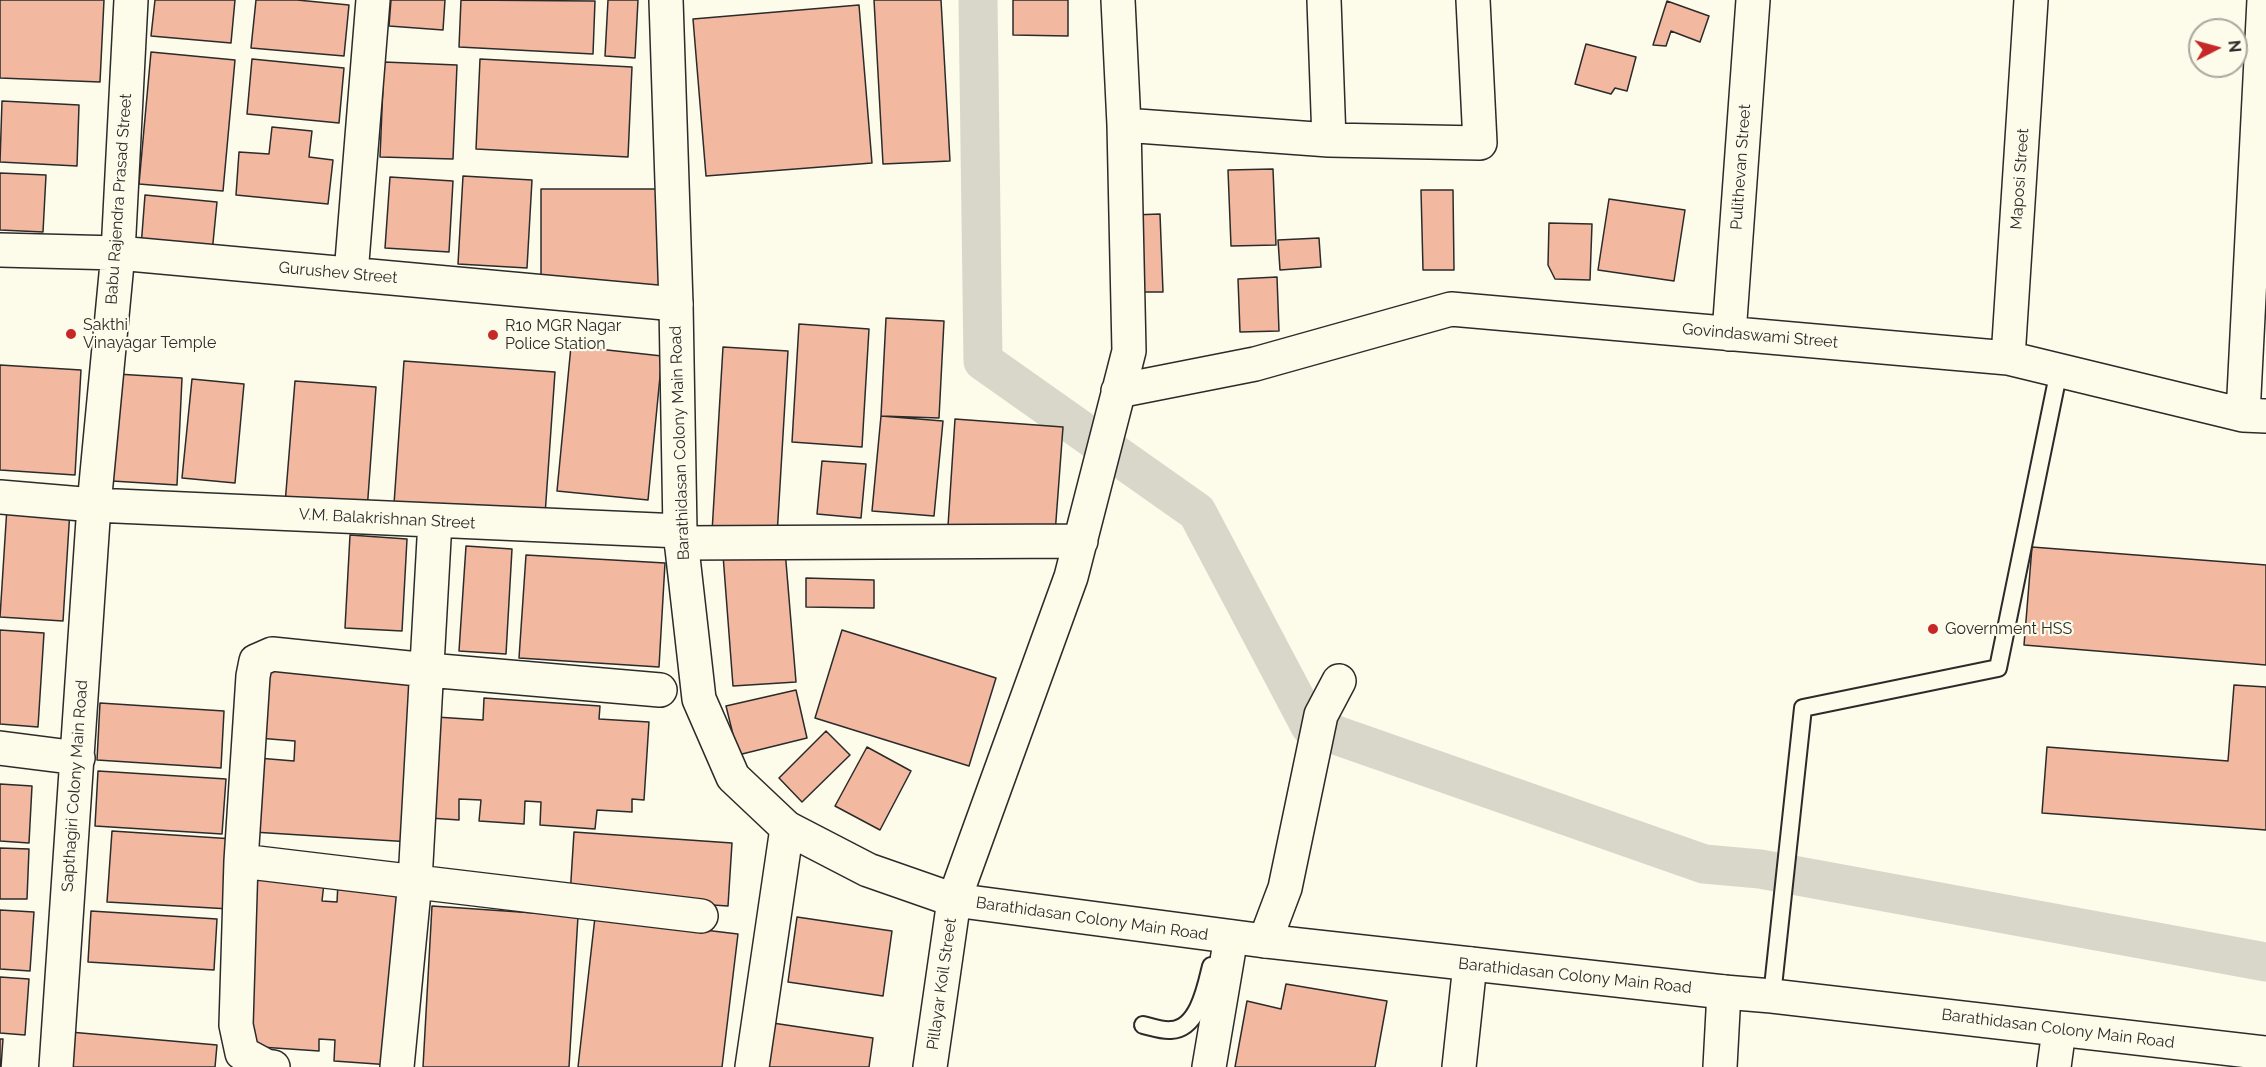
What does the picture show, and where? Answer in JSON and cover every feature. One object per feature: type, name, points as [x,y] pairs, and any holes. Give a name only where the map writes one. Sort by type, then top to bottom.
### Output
[{"type":"street","name":"Babu Rajendra Prasad Street","points":[[94,506],[118,252],[130,0]]},
{"type":"street","points":[[351,274],[373,0]]},
{"type":"street","name":"Barathidasan Colony Main Road","points":[[666,0],[681,537],[699,699],[733,777],[787,828],[868,870],[954,900],[1265,941],[2266,1053]]},
{"type":"street","name":"Pillayar Koil Street","points":[[930,1067],[954,900],[1071,577],[1129,351],[1124,125],[1118,0]]},
{"type":"street","points":[[1324,0],[1329,140]]},
{"type":"street","points":[[1124,125],[1329,140],[1480,143],[1473,0]]},
{"type":"street","name":"Pulithevan Street","points":[[1729,334],[1753,0]]},
{"type":"street","name":"Maposi Street","points":[[2008,358],[2031,0]]},
{"type":"street","points":[[2255,416],[2264,0]]},
{"type":"street","name":"Gurushev Street","points":[[0,250],[118,252],[676,304]]},
{"type":"street","name":"Govindaswami Street","points":[[1118,391],[1255,364],[1451,309],[2008,358],[2255,416]]},
{"type":"street","name":"V.M. Balakrishnan Street","points":[[0,497],[94,506],[435,521],[681,537],[1081,541]]},
{"type":"street","name":"Sapthagiri Colony Main Road","points":[[56,1067],[94,506]]},
{"type":"street","points":[[397,1067],[415,881],[435,521]]},
{"type":"street","points":[[273,1067],[266,1066],[242,1053],[236,1025],[241,861],[253,676],[256,661],[272,654],[660,690]]},
{"type":"street","points":[[1265,941],[1285,888],[1321,715],[1339,681]]},
{"type":"street","points":[[0,748],[78,758]]},
{"type":"street","points":[[752,1067],[787,828]]},
{"type":"street","points":[[241,861],[701,916]]},
{"type":"street","points":[[1209,1067],[1223,936]]},
{"type":"street","points":[[1459,1067],[1470,964]]},
{"type":"street","points":[[1720,1067],[1724,992]]},
{"type":"street","points":[[2055,1067],[2059,1030]]},
{"type":"lane","points":[[1772,996],[1803,708],[1998,668],[2059,370]]},
{"type":"lane","points":[[1143,1025],[1170,1030],[1182,1028],[1191,1018],[1205,988],[1223,936]]},
{"type":"building","points":[[0,0],[104,0],[100,82],[0,78]]},
{"type":"building","points":[[155,0],[235,0],[231,43],[151,36]]},
{"type":"building","points":[[256,0],[297,0],[349,5],[344,56],[251,48]]},
{"type":"building","points":[[391,0],[445,0],[443,30],[389,26]]},
{"type":"building","points":[[461,0],[595,1],[593,54],[459,47]]},
{"type":"building","points":[[608,0],[638,0],[635,58],[605,56]]},
{"type":"building","points":[[874,0],[941,0],[950,161],[883,164]]},
{"type":"building","points":[[1013,0],[1068,0],[1068,36],[1013,35]]},
{"type":"building","points":[[1667,1],[1709,16],[1700,42],[1671,31],[1666,46],[1653,45]]},
{"type":"building","points":[[859,5],[872,163],[706,176],[693,19]]},
{"type":"building","points":[[1586,44],[1636,57],[1627,91],[1615,88],[1611,94],[1575,84]]},
{"type":"building","points":[[151,52],[235,60],[223,191],[139,184]]},
{"type":"building","points":[[252,59],[344,68],[339,123],[247,114]]},
{"type":"building","points":[[480,59],[632,67],[628,157],[476,149]]},
{"type":"building","points":[[384,62],[457,65],[453,159],[380,157]]},
{"type":"building","points":[[2,101],[79,105],[77,166],[0,162]]},
{"type":"building","points":[[272,127],[312,131],[309,157],[333,160],[328,204],[236,195],[239,152],[269,154]]},
{"type":"building","points":[[1273,169],[1276,245],[1231,246],[1228,170]]},
{"type":"building","points":[[0,173],[46,175],[43,232],[0,230]]},
{"type":"building","points":[[463,176],[532,180],[527,268],[458,264]]},
{"type":"building","points":[[390,177],[453,181],[449,252],[385,248]]},
{"type":"building","points":[[541,189],[665,189],[665,286],[541,286]]},
{"type":"building","points":[[1421,190],[1453,190],[1454,270],[1423,270]]},
{"type":"building","points":[[145,195],[217,202],[212,253],[141,247]]},
{"type":"building","points":[[1609,199],[1685,210],[1674,281],[1598,270]]},
{"type":"building","points":[[1160,214],[1163,292],[1135,292],[1132,215]]},
{"type":"building","points":[[1549,223],[1592,224],[1590,280],[1555,279],[1548,265]]},
{"type":"building","points":[[1319,238],[1321,267],[1280,270],[1278,240]]},
{"type":"building","points":[[1277,277],[1279,331],[1240,332],[1238,279]]},
{"type":"building","points":[[886,318],[944,321],[939,418],[881,416]]},
{"type":"building","points":[[799,324],[869,329],[862,447],[792,442]]},
{"type":"building","points":[[571,346],[662,356],[648,500],[557,491]]},
{"type":"building","points":[[723,347],[788,351],[777,536],[712,532]]},
{"type":"building","points":[[404,361],[555,372],[545,515],[394,504]]},
{"type":"building","points":[[0,365],[81,370],[75,475],[0,470]]},
{"type":"building","points":[[117,374],[182,378],[177,485],[112,481]]},
{"type":"building","points":[[192,379],[244,384],[235,483],[182,478]]},
{"type":"building","points":[[295,381],[376,387],[367,511],[285,504]]},
{"type":"building","points":[[881,416],[943,421],[934,516],[872,511]]},
{"type":"building","points":[[955,419],[1063,427],[1055,534],[948,526]]},
{"type":"building","points":[[822,461],[866,464],[861,518],[817,514]]},
{"type":"building","points":[[7,507],[70,510],[63,621],[0,617]]},
{"type":"building","points":[[350,535],[407,539],[402,631],[345,628]]},
{"type":"building","points":[[466,546],[512,549],[506,654],[459,651]]},
{"type":"building","points":[[2032,547],[2266,565],[2266,665],[2024,645]]},
{"type":"building","points":[[785,550],[796,682],[733,686],[723,555]]},
{"type":"building","points":[[526,555],[665,563],[659,667],[519,658]]},
{"type":"building","points":[[806,578],[874,580],[874,608],[806,607]]},
{"type":"building","points":[[0,630],[44,633],[38,727],[0,724]]},
{"type":"building","points":[[842,630],[996,678],[969,766],[815,718]]},
{"type":"building","points":[[263,665],[422,676],[411,842],[253,832],[258,758],[294,761],[295,741],[258,738]]},
{"type":"building","points":[[2234,685],[2266,687],[2266,830],[2042,813],[2047,747],[2228,761]]},
{"type":"building","points":[[796,690],[807,738],[738,755],[726,706]]},
{"type":"building","points":[[484,698],[600,706],[599,719],[649,722],[644,800],[632,799],[632,812],[597,810],[595,829],[540,825],[541,802],[525,801],[524,824],[479,821],[481,800],[459,799],[459,820],[430,818],[436,717],[483,720]]},
{"type":"building","points":[[100,703],[224,711],[221,768],[97,760]]},
{"type":"building","points":[[826,731],[850,755],[802,802],[779,778]]},
{"type":"building","points":[[867,747],[911,771],[880,830],[835,806]]},
{"type":"building","points":[[98,771],[226,779],[222,834],[95,826]]},
{"type":"building","points":[[0,784],[32,786],[29,843],[0,841]]},
{"type":"building","points":[[112,831],[234,839],[230,909],[107,902]]},
{"type":"building","points":[[574,832],[732,843],[728,906],[570,896]]},
{"type":"building","points":[[0,848],[29,849],[27,899],[0,899]]},
{"type":"building","points":[[257,878],[324,883],[322,901],[337,902],[338,883],[401,888],[391,1065],[334,1061],[335,1040],[319,1039],[319,1051],[246,1046]]},
{"type":"building","points":[[432,906],[578,916],[569,1067],[423,1067]]},
{"type":"building","points":[[0,910],[34,912],[30,971],[0,969]]},
{"type":"building","points":[[91,911],[217,919],[214,970],[88,962]]},
{"type":"building","points":[[595,917],[738,934],[722,1067],[578,1067]]},
{"type":"building","points":[[797,917],[892,931],[883,996],[788,982]]},
{"type":"building","points":[[0,977],[29,979],[25,1035],[0,1033]]},
{"type":"building","points":[[1286,984],[1387,1001],[1375,1067],[1235,1067],[1247,1001],[1281,1009]]},
{"type":"building","points":[[766,1022],[873,1038],[869,1067],[760,1067]]},
{"type":"building","points":[[70,1032],[217,1045],[215,1067],[67,1067]]},
{"type":"building","points":[[0,1039],[3,1039],[1,1067],[0,1067]]},
{"type":"waterway","points":[[978,0],[983,361],[1197,512],[1310,726],[1704,864],[1760,869],[2266,962]]},
{"type":"place","name":"Sakthi Vinayagar Temple","points":[[71,334]]},
{"type":"place","name":"R10 MGR Nagar Police Station","points":[[493,335]]},
{"type":"place","name":"Government HSS","points":[[1933,629]]}]
